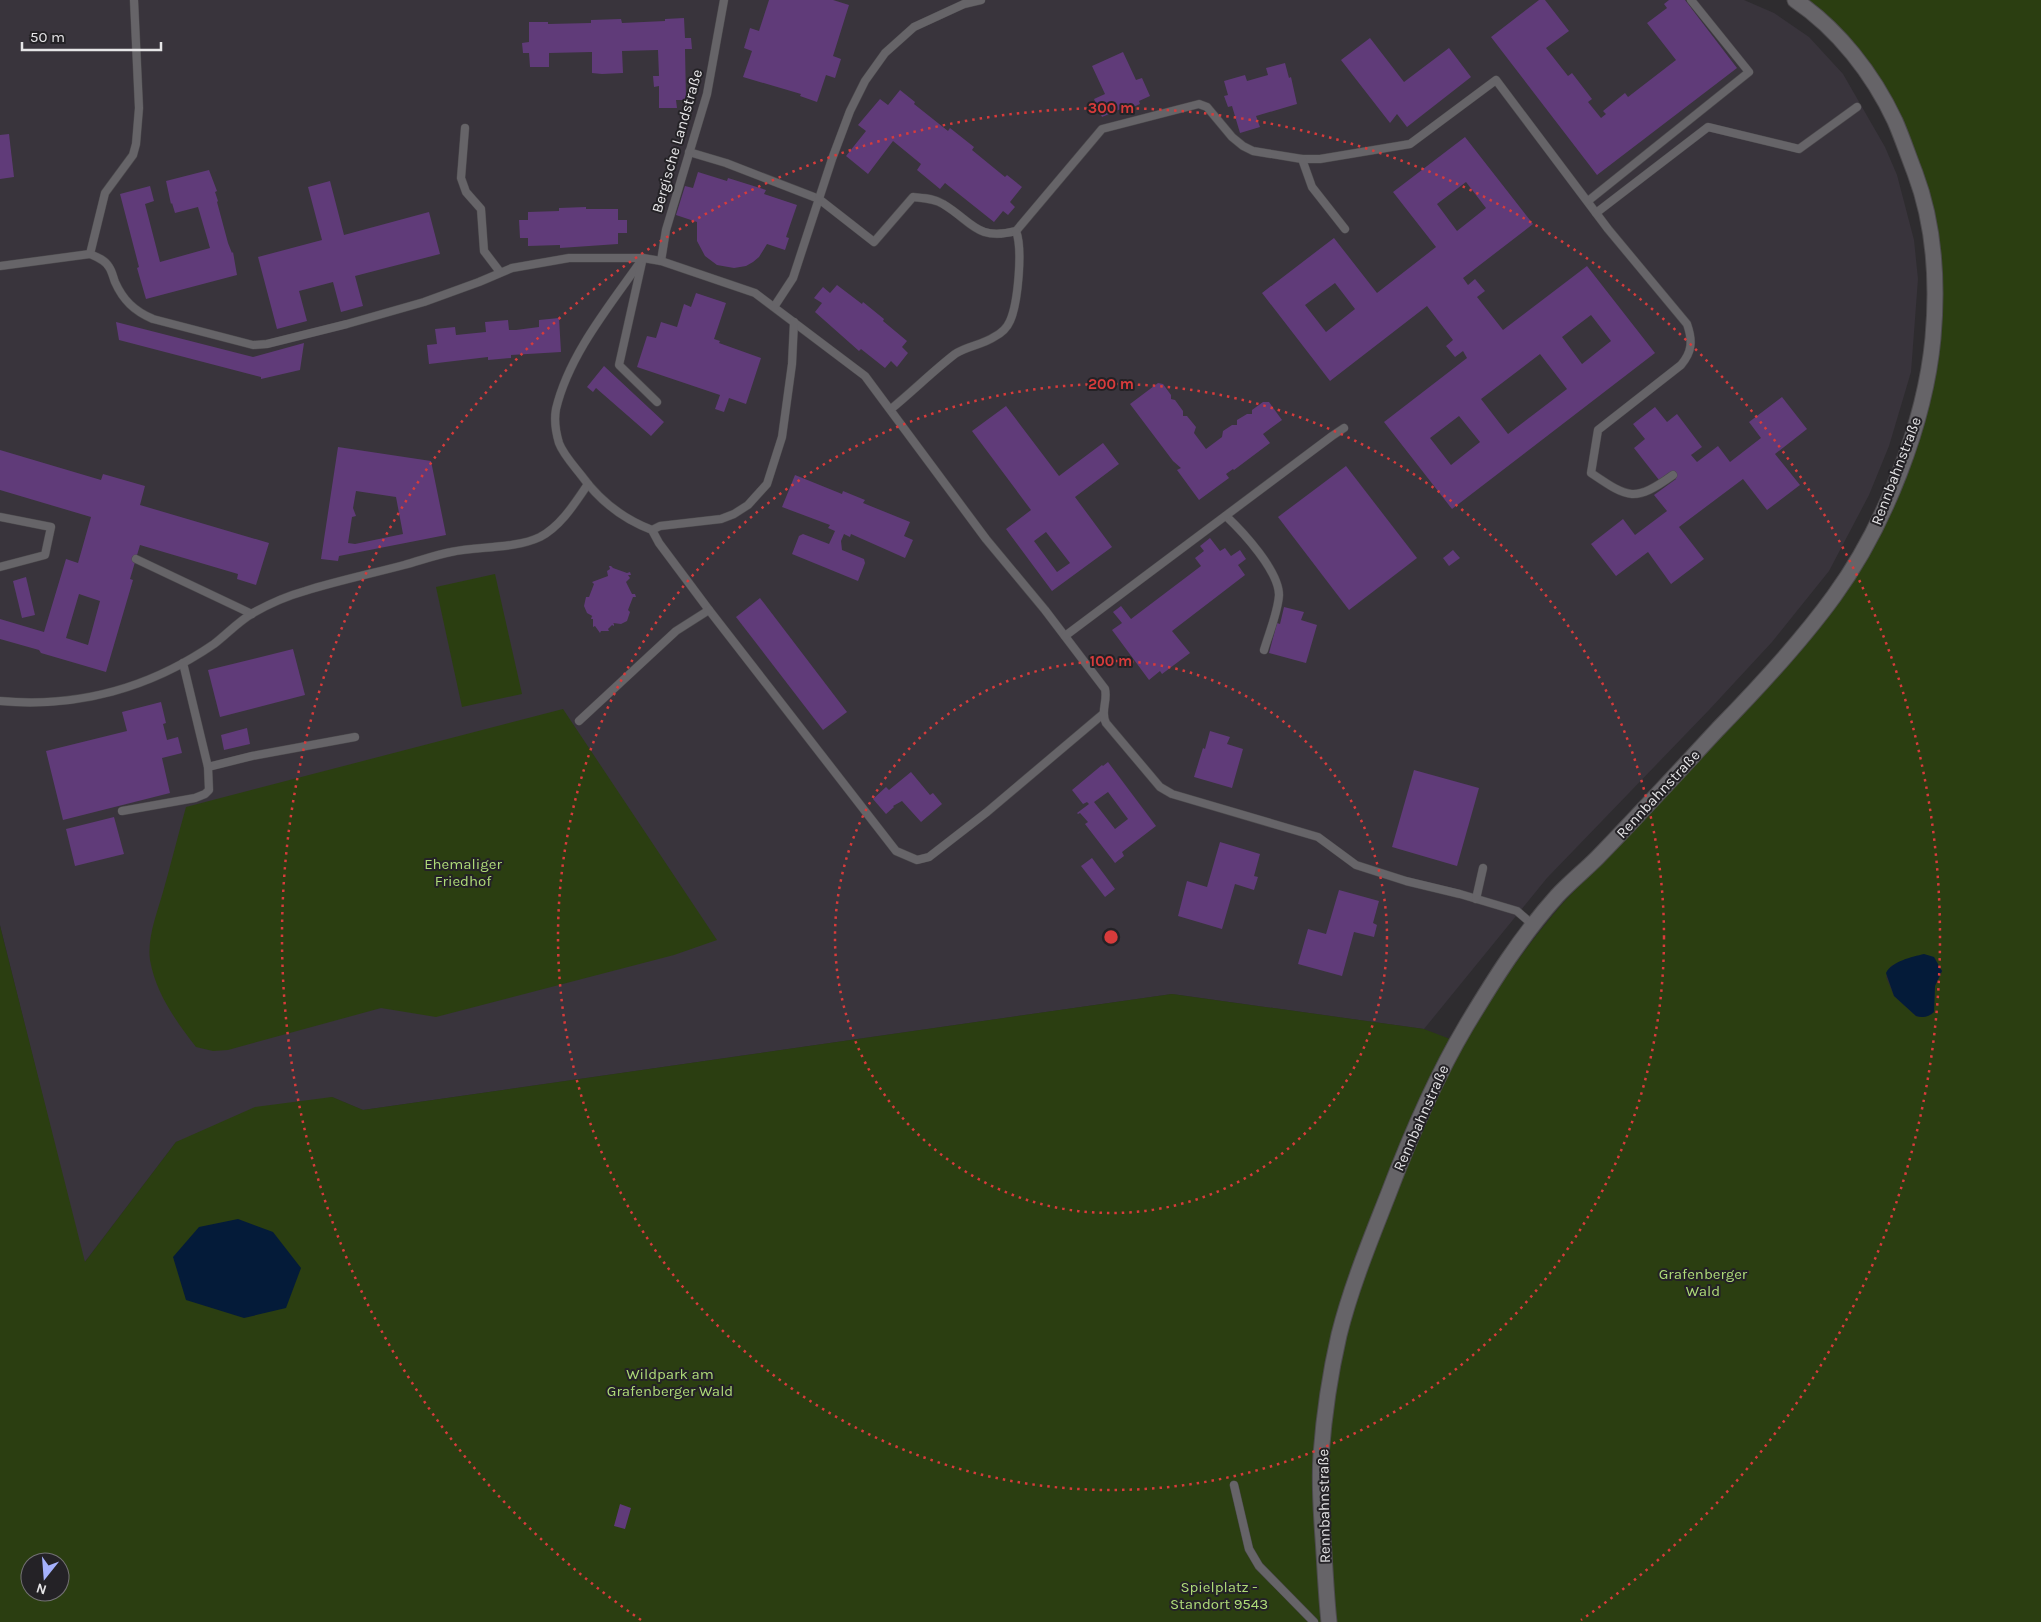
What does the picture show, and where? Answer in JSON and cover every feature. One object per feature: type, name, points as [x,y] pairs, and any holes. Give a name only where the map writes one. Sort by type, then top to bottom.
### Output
[{"type":"street","name":"Rennbahnstraße","points":[[1329,1622],[1320,1496],[1321,1459],[1327,1402],[1340,1332],[1365,1255],[1426,1101],[1465,1028],[1514,951],[1533,925],[1559,894],[1593,862],[1727,720],[1788,653],[1834,596],[1858,559],[1876,526],[1896,481],[1917,420],[1932,352],[1935,294],[1933,248],[1925,202],[1894,118],[1868,76],[1833,31],[1817,16],[1795,0]]},
{"type":"lane","points":[[90,254],[105,194],[133,155],[136,144],[139,108],[134,0]]},
{"type":"lane","name":"Bergische Landstraße","points":[[661,261],[666,230],[712,73],[724,0]]},
{"type":"lane","points":[[774,307],[793,278],[850,111],[865,81],[886,53],[914,27],[964,4],[981,0]]},
{"type":"lane","points":[[1588,201],[1749,72],[1691,0]]},
{"type":"lane","points":[[689,152],[819,199],[874,242],[913,197],[931,199],[943,204],[985,233],[1003,234],[1016,231],[1102,129],[1199,104],[1207,108],[1220,126],[1243,146],[1253,151],[1302,159],[1320,159],[1410,144],[1496,80],[1596,213],[1687,324],[1691,335],[1691,347],[1688,356],[1681,366],[1598,430],[1591,472],[1613,488],[1636,494],[1650,490],[1673,475]]},
{"type":"lane","points":[[1596,213],[1708,127],[1799,149],[1857,107]]},
{"type":"lane","points":[[465,128],[461,178],[466,192],[481,210],[484,252],[500,272]]},
{"type":"lane","points":[[1302,159],[1312,187],[1345,229]]},
{"type":"lane","points":[[891,409],[957,353],[994,337],[1006,327],[1010,321],[1015,304],[1018,285],[1019,239],[1016,231]]},
{"type":"lane","points":[[0,266],[90,254],[103,260],[109,267],[126,301],[140,314],[253,345],[267,344],[421,303],[479,282],[500,272],[569,258],[643,258],[661,261],[755,293],[864,376],[891,409],[986,539],[1065,636],[1105,689],[1106,703],[1103,714],[1106,723],[1141,767],[1160,787],[1172,794],[1311,834],[1356,865],[1406,882],[1517,911],[1533,925]]},
{"type":"lane","points":[[643,258],[618,365],[657,402]]},
{"type":"lane","points":[[643,258],[575,358],[556,410],[556,430],[560,446],[588,484],[612,508],[636,524],[652,530],[709,610],[896,851],[917,860],[929,857],[987,812],[1103,714]]},
{"type":"lane","points":[[652,530],[660,526],[721,519],[734,514],[748,505],[767,484],[782,438],[792,364],[794,322]]},
{"type":"lane","points":[[1065,636],[1344,428]]},
{"type":"lane","points":[[0,701],[36,704],[88,698],[115,691],[148,680],[183,663],[214,644],[252,614],[286,597],[327,584],[450,552],[520,543],[539,538],[561,520],[588,484]]},
{"type":"lane","points":[[0,516],[51,528],[45,555],[0,567]]},
{"type":"lane","points":[[1226,516],[1263,559],[1275,578],[1278,587],[1278,601],[1264,650]]},
{"type":"lane","points":[[136,560],[252,614]]},
{"type":"lane","points":[[579,722],[676,631],[709,610]]},
{"type":"lane","points":[[122,811],[195,798],[205,794],[210,785],[208,767],[183,663]]},
{"type":"lane","points":[[208,767],[252,756],[354,737]]},
{"type":"lane","points":[[1476,899],[1483,868]]},
{"type":"lane","points":[[1234,1485],[1250,1549],[1259,1566],[1314,1622]]},
{"type":"shaded area","points":[[0,0],[1744,0],[1774,13],[1809,37],[1843,74],[1885,147],[1897,175],[1914,240],[1918,279],[1911,372],[1889,446],[1869,495],[1829,571],[1772,642],[1547,878],[1424,1029],[1172,994],[363,1110],[332,1097],[176,1142],[84,1263],[0,925]]},
{"type":"green space","name":"Grafenberger Wald","points":[[1805,0],[2041,0],[2041,1622],[0,1622],[0,926],[85,1262],[176,1142],[255,1107],[332,1097],[363,1110],[1172,994],[1424,1029],[1463,1044],[1534,938],[1562,904],[1793,657],[1901,484],[1941,268],[1898,118]],"holes":[[[1934,957],[1942,971],[1935,986],[1934,1008],[1928,1014],[1919,1017],[1894,996],[1886,977],[1891,966],[1907,959]]]},
{"type":"green space","points":[[495,574],[522,694],[462,707],[436,587]]},
{"type":"green space","name":"Ehemaliger Friedhof","points":[[563,709],[717,940],[674,955],[436,1017],[381,1008],[228,1050],[213,1051],[196,1047],[174,1017],[162,996],[153,972],[149,952],[153,926],[186,807]]},
{"type":"water","points":[[1924,954],[1934,957],[1942,971],[1935,986],[1934,1012],[1928,1016],[1921,1017],[1916,1016],[1894,996],[1886,973],[1897,963]]},
{"type":"water","points":[[238,1219],[273,1232],[301,1268],[286,1308],[244,1318],[186,1300],[173,1257],[199,1227]]},
{"type":"building","points":[[769,0],[833,0],[849,5],[833,56],[841,59],[835,78],[826,75],[817,102],[800,96],[801,94],[743,77],[752,51],[744,48],[750,28],[759,31]]},
{"type":"building","points":[[1539,0],[1545,0],[1569,31],[1546,48],[1568,76],[1572,73],[1592,99],[1588,102],[1601,118],[1606,114],[1603,111],[1625,93],[1628,97],[1676,60],[1647,23],[1667,8],[1664,4],[1669,0],[1685,0],[1737,68],[1597,175],[1491,37]]},
{"type":"building","points":[[684,18],[685,38],[691,38],[692,49],[685,49],[686,100],[676,100],[677,108],[659,108],[659,86],[654,87],[653,76],[659,76],[658,50],[622,51],[623,73],[602,74],[592,73],[592,52],[549,53],[549,67],[530,67],[529,53],[523,53],[522,43],[529,42],[529,22],[548,22],[548,24],[591,23],[591,20],[621,19],[622,23]]},
{"type":"building","points":[[1370,38],[1404,82],[1449,48],[1471,77],[1407,127],[1397,114],[1390,123],[1341,60]]},
{"type":"building","points":[[1123,52],[1136,80],[1142,78],[1150,96],[1139,101],[1140,104],[1131,108],[1130,105],[1102,117],[1094,99],[1105,94],[1092,66]]},
{"type":"building","points":[[1285,63],[1289,78],[1291,77],[1297,104],[1256,116],[1260,127],[1240,133],[1232,106],[1228,107],[1224,96],[1228,95],[1224,81],[1245,75],[1247,81],[1268,75],[1266,68]]},
{"type":"building","points":[[900,90],[915,102],[914,104],[948,131],[950,128],[974,147],[972,150],[1005,177],[1007,175],[1022,187],[1010,202],[1015,207],[1008,215],[1003,211],[994,222],[945,183],[940,189],[917,170],[921,164],[893,141],[868,174],[846,156],[866,131],[858,125],[880,99],[888,105]]},
{"type":"building","points":[[9,134],[14,177],[0,179],[0,135]]},
{"type":"building","points":[[1465,137],[1533,224],[1463,278],[1468,285],[1475,279],[1485,291],[1477,297],[1503,330],[1587,266],[1655,353],[1452,509],[1384,422],[1467,358],[1463,351],[1455,357],[1446,346],[1453,340],[1427,306],[1330,381],[1262,293],[1334,238],[1377,293],[1436,247],[1393,192]],"holes":[[[1466,182],[1486,208],[1457,231],[1437,204]],[[1335,283],[1355,309],[1326,332],[1305,305]],[[1591,315],[1611,341],[1582,364],[1562,337]],[[1540,354],[1567,389],[1508,434],[1481,399]],[[1459,416],[1480,442],[1451,465],[1430,438]]]},
{"type":"building","points":[[209,170],[217,191],[215,192],[217,202],[228,243],[233,252],[237,275],[146,299],[120,194],[150,186],[154,201],[145,204],[160,262],[210,248],[198,207],[175,213],[166,181]]},
{"type":"building","points":[[698,172],[727,181],[728,178],[766,190],[764,194],[797,205],[786,237],[789,238],[785,250],[767,244],[759,257],[753,262],[746,266],[734,268],[717,265],[705,256],[697,241],[697,222],[676,215],[685,186],[693,188]]},
{"type":"building","points":[[330,181],[344,235],[429,212],[440,254],[355,276],[363,306],[341,312],[333,282],[299,291],[307,321],[277,329],[258,257],[322,240],[308,187]]},
{"type":"building","points":[[586,207],[586,209],[618,209],[618,220],[627,220],[627,233],[618,233],[618,244],[560,248],[560,245],[528,246],[528,238],[520,238],[519,220],[528,220],[528,212],[559,211],[559,208]]},
{"type":"building","points":[[837,285],[862,304],[863,302],[907,341],[902,347],[908,353],[897,367],[891,361],[885,368],[861,349],[859,351],[815,312],[822,303],[814,298],[818,293],[823,287],[830,293]]},
{"type":"building","points":[[696,293],[726,303],[714,339],[720,341],[719,343],[761,358],[746,404],[729,398],[724,412],[715,409],[720,395],[637,367],[647,336],[656,338],[661,322],[677,327],[684,304],[691,307]]},
{"type":"building","points":[[559,318],[561,352],[511,355],[511,358],[488,360],[488,357],[429,364],[427,345],[437,344],[435,329],[455,327],[456,335],[486,332],[485,322],[508,320],[509,330],[516,330],[539,327],[539,320]]},
{"type":"building","points":[[116,322],[253,357],[304,343],[300,370],[261,379],[261,377],[119,340]]},
{"type":"building","points":[[604,366],[664,422],[651,436],[596,388],[593,392],[587,387]]},
{"type":"building","points":[[1158,383],[1163,384],[1171,395],[1171,399],[1175,400],[1183,411],[1183,416],[1187,416],[1196,427],[1194,433],[1206,449],[1222,437],[1223,431],[1232,425],[1237,425],[1237,420],[1247,414],[1252,414],[1252,410],[1263,402],[1269,402],[1282,420],[1263,434],[1270,443],[1226,474],[1229,478],[1199,500],[1177,470],[1181,468],[1173,461],[1130,404]]},
{"type":"building","points":[[1782,397],[1807,429],[1775,454],[1800,485],[1767,510],[1743,479],[1679,527],[1704,559],[1671,584],[1648,552],[1616,576],[1591,544],[1623,519],[1635,535],[1667,511],[1654,495],[1676,479],[1670,472],[1659,480],[1634,448],[1645,439],[1633,424],[1655,407],[1667,422],[1677,414],[1702,447],[1691,455],[1697,462],[1718,446],[1730,462],[1761,438],[1749,422]]},
{"type":"building","points":[[1006,406],[1059,476],[1103,443],[1119,464],[1075,497],[1112,547],[1052,591],[1006,529],[1031,510],[972,431]],"holes":[[[1046,532],[1070,563],[1057,572],[1034,541]]]},
{"type":"building","points":[[338,447],[431,461],[446,535],[339,556],[338,561],[321,559]],"holes":[[[356,491],[396,497],[403,534],[355,544],[348,543],[352,517],[356,516],[353,508]]]},
{"type":"building","points":[[0,450],[101,480],[103,474],[145,486],[140,505],[269,543],[256,585],[237,579],[238,574],[140,545],[130,579],[133,580],[106,672],[0,639],[0,619],[44,632],[66,559],[78,563],[91,517],[0,490]],"holes":[[[79,594],[100,601],[88,645],[66,638]]]},
{"type":"building","points":[[1346,466],[1417,558],[1349,610],[1278,517]]},
{"type":"building","points":[[795,475],[842,494],[843,491],[865,500],[863,503],[910,522],[904,536],[913,540],[905,558],[851,534],[850,537],[844,534],[841,541],[842,550],[864,559],[865,563],[858,581],[792,554],[799,536],[803,534],[829,544],[835,531],[828,528],[830,525],[782,507]]},
{"type":"building","points":[[1210,538],[1220,551],[1225,548],[1231,556],[1240,550],[1246,559],[1238,565],[1245,575],[1172,631],[1190,653],[1162,674],[1160,671],[1149,680],[1112,630],[1122,623],[1113,612],[1121,606],[1131,619],[1201,566],[1195,558],[1204,551],[1200,546]]},
{"type":"building","points":[[1453,550],[1460,558],[1449,566],[1443,558]]},
{"type":"building","points":[[609,566],[627,573],[630,572],[631,575],[628,575],[630,578],[626,582],[632,594],[635,594],[636,597],[633,597],[628,610],[630,612],[627,621],[621,624],[613,623],[614,626],[612,625],[608,629],[609,631],[601,631],[600,633],[595,626],[593,627],[593,619],[591,619],[592,616],[594,617],[587,613],[584,606],[586,597],[589,597],[594,584],[592,582],[608,576]]},
{"type":"building","points":[[26,577],[35,615],[22,618],[13,581]]},
{"type":"building","points":[[760,598],[847,712],[823,730],[736,617]]},
{"type":"building","points":[[1284,607],[1304,612],[1301,620],[1317,625],[1306,663],[1269,653],[1277,623],[1280,624]]},
{"type":"building","points":[[293,649],[305,695],[220,717],[208,670]]},
{"type":"building","points":[[161,702],[166,723],[163,724],[167,740],[178,737],[182,753],[162,758],[170,793],[63,820],[46,751],[127,731],[122,712]]},
{"type":"building","points":[[247,728],[250,744],[224,750],[221,735]]},
{"type":"building","points":[[1210,731],[1230,737],[1227,744],[1243,749],[1232,788],[1194,777]]},
{"type":"building","points":[[1108,762],[1156,826],[1122,852],[1124,856],[1115,863],[1085,824],[1088,822],[1080,813],[1077,813],[1089,804],[1087,802],[1083,804],[1072,790]],"holes":[[[1108,792],[1128,819],[1115,829],[1094,802]]]},
{"type":"building","points":[[1414,770],[1479,788],[1457,866],[1392,847]]},
{"type":"building","points":[[911,772],[930,795],[933,793],[942,804],[921,822],[902,801],[893,806],[886,814],[873,799],[886,787],[889,790]]},
{"type":"building","points":[[114,817],[124,854],[75,866],[66,829]]},
{"type":"building","points":[[1220,842],[1260,854],[1254,876],[1258,877],[1254,890],[1235,884],[1222,929],[1178,916],[1187,881],[1207,887]]},
{"type":"building","points":[[1092,858],[1115,889],[1105,897],[1081,866]]},
{"type":"building","points":[[1339,890],[1379,901],[1373,923],[1377,925],[1374,937],[1354,932],[1342,976],[1298,964],[1308,929],[1326,934]]},
{"type":"building","points":[[620,1504],[631,1508],[625,1529],[614,1526]]},
{"type":"park label","name":"Wildpark am Grafenberger Wald","points":[[670,1382]]},
{"type":"park label","name":"Spielplatz - Standort 9543","points":[[1219,1596]]}]
